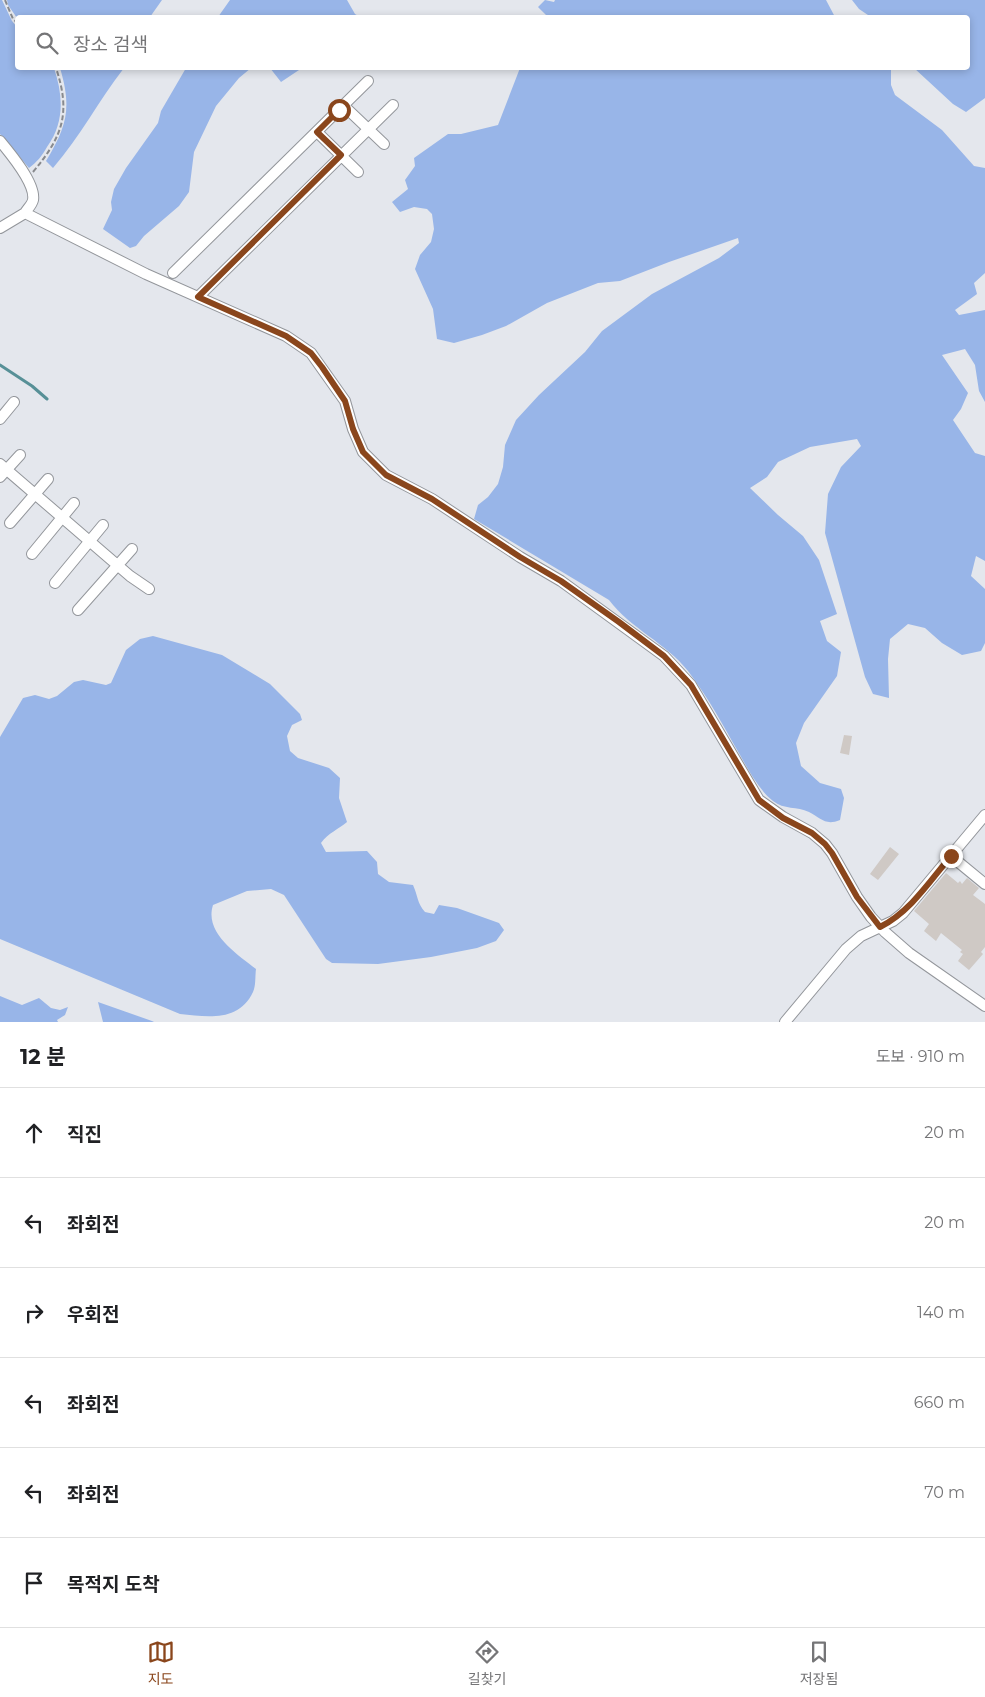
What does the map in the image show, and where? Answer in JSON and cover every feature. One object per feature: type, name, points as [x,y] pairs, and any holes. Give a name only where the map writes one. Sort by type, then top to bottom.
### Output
[{"type":"street","points":[[173,272],[368,81]]},
{"type":"street","points":[[198,297],[393,104]]},
{"type":"street","points":[[344,105],[384,144]]},
{"type":"street","points":[[317,132],[358,172]]},
{"type":"street","points":[[0,141],[21,168],[33,192],[33,202],[24,213],[0,228]]},
{"type":"street","points":[[24,213],[146,274],[286,336],[311,353],[345,401],[353,429],[363,452],[386,475],[432,499],[520,557],[561,581],[664,656],[691,685],[759,800],[783,818],[812,833],[825,844],[857,897],[880,927],[909,953],[985,1006]]},
{"type":"street","points":[[0,419],[14,402]]},
{"type":"street","points":[[20,455],[2,470],[35,494],[149,589]]},
{"type":"street","points":[[10,523],[48,479]]},
{"type":"street","points":[[32,554],[74,503]]},
{"type":"street","points":[[55,583],[103,525]]},
{"type":"street","points":[[78,610],[132,549]]},
{"type":"street","points":[[785,1022],[846,949],[861,936],[892,921],[903,913],[985,815]]},
{"type":"street","points":[[951,856],[985,884]]},
{"type":"path","points":[[5,0],[15,21]]},
{"type":"path","points":[[27,180],[46,156],[57,138],[61,126],[64,112],[63,87],[57,70]]},
{"type":"shaded area","points":[[0,0],[2,0],[15,25],[15,70],[55,70],[61,108],[53,138],[37,161],[29,168],[0,134]]},
{"type":"shaded area","points":[[7,0],[162,0],[151,15],[15,15]]},
{"type":"shaded area","points":[[230,0],[347,0],[357,15],[219,15]]},
{"type":"shaded area","points":[[545,0],[554,2],[555,0],[826,0],[834,15],[546,15],[538,7]]},
{"type":"shaded area","points":[[852,0],[985,0],[985,98],[966,112],[953,104],[916,70],[970,70],[970,15],[868,15],[859,9]]},
{"type":"shaded area","points":[[61,70],[123,70],[72,144],[53,168],[46,161],[63,127],[66,106],[64,82]]},
{"type":"shaded area","points":[[185,70],[249,70],[239,78],[216,106],[194,152],[189,192],[179,206],[144,236],[136,246],[130,248],[103,229],[112,210],[111,202],[114,189],[126,168],[158,123],[161,111]]},
{"type":"shaded area","points":[[272,70],[299,70],[281,82]]},
{"type":"shaded area","points":[[519,70],[891,70],[891,85],[895,95],[942,130],[974,166],[985,168],[985,273],[974,283],[977,294],[955,310],[959,315],[985,310],[985,402],[979,391],[975,365],[965,349],[942,355],[968,393],[961,409],[953,420],[975,453],[985,456],[985,561],[976,556],[971,576],[985,589],[985,643],[981,651],[962,655],[942,643],[925,628],[908,624],[890,639],[888,659],[889,698],[873,694],[865,677],[825,533],[828,494],[841,467],[861,446],[857,439],[810,447],[778,462],[767,477],[750,488],[803,536],[819,560],[837,614],[820,621],[827,641],[841,652],[837,676],[804,723],[796,743],[801,766],[820,783],[841,789],[844,798],[840,820],[827,822],[804,810],[782,806],[773,801],[755,780],[709,702],[679,661],[628,619],[609,600],[474,519],[478,505],[488,497],[498,484],[503,467],[505,445],[516,420],[539,395],[585,352],[602,331],[652,294],[719,258],[739,243],[738,238],[620,281],[598,283],[547,303],[506,326],[482,335],[454,343],[437,339],[433,309],[415,269],[420,255],[431,242],[434,229],[432,214],[427,209],[414,207],[400,212],[392,202],[408,189],[405,180],[415,166],[414,158],[448,134],[461,134],[498,125]]},
{"type":"shaded area","points":[[153,636],[222,655],[270,684],[300,714],[302,720],[292,725],[287,736],[290,751],[298,758],[329,768],[340,778],[339,798],[347,822],[321,843],[326,852],[367,851],[377,862],[378,874],[389,882],[413,885],[422,909],[425,912],[434,914],[439,905],[457,908],[499,923],[504,930],[496,941],[477,948],[431,957],[378,964],[332,963],[326,959],[284,895],[271,889],[247,891],[213,905],[211,915],[213,925],[224,942],[256,969],[254,990],[240,1009],[222,1015],[201,1016],[180,1014],[0,939],[0,737],[23,698],[35,695],[49,699],[57,696],[74,682],[83,680],[106,685],[111,683],[126,650],[140,639]]},
{"type":"shaded area","points":[[0,996],[22,1005],[39,998],[51,1008],[60,1010],[68,1007],[65,1015],[57,1020],[58,1022],[0,1022]]},
{"type":"shaded area","points":[[98,1002],[152,1021],[154,1022],[103,1022]]},
{"type":"building","points":[[844,735],[852,736],[849,755],[840,753]]},
{"type":"building","points":[[890,847],[899,854],[878,880],[870,874]]},
{"type":"building","points":[[946,873],[962,884],[967,878],[979,888],[973,895],[985,904],[985,947],[981,952],[983,954],[969,970],[958,961],[963,954],[960,952],[962,950],[941,933],[936,941],[924,931],[929,924],[914,911]]},
{"type":"waterway","points":[[0,365],[32,386],[47,399]]},
{"type":"route","points":[[339,110],[317,132],[341,155],[198,297],[286,336],[311,353],[345,401],[353,429],[363,452],[386,475],[432,499],[520,557],[561,581],[664,656],[691,685],[733,755],[750,788],[759,800],[783,818],[812,833],[825,844],[857,897],[880,927],[903,913],[951,856]]}]
